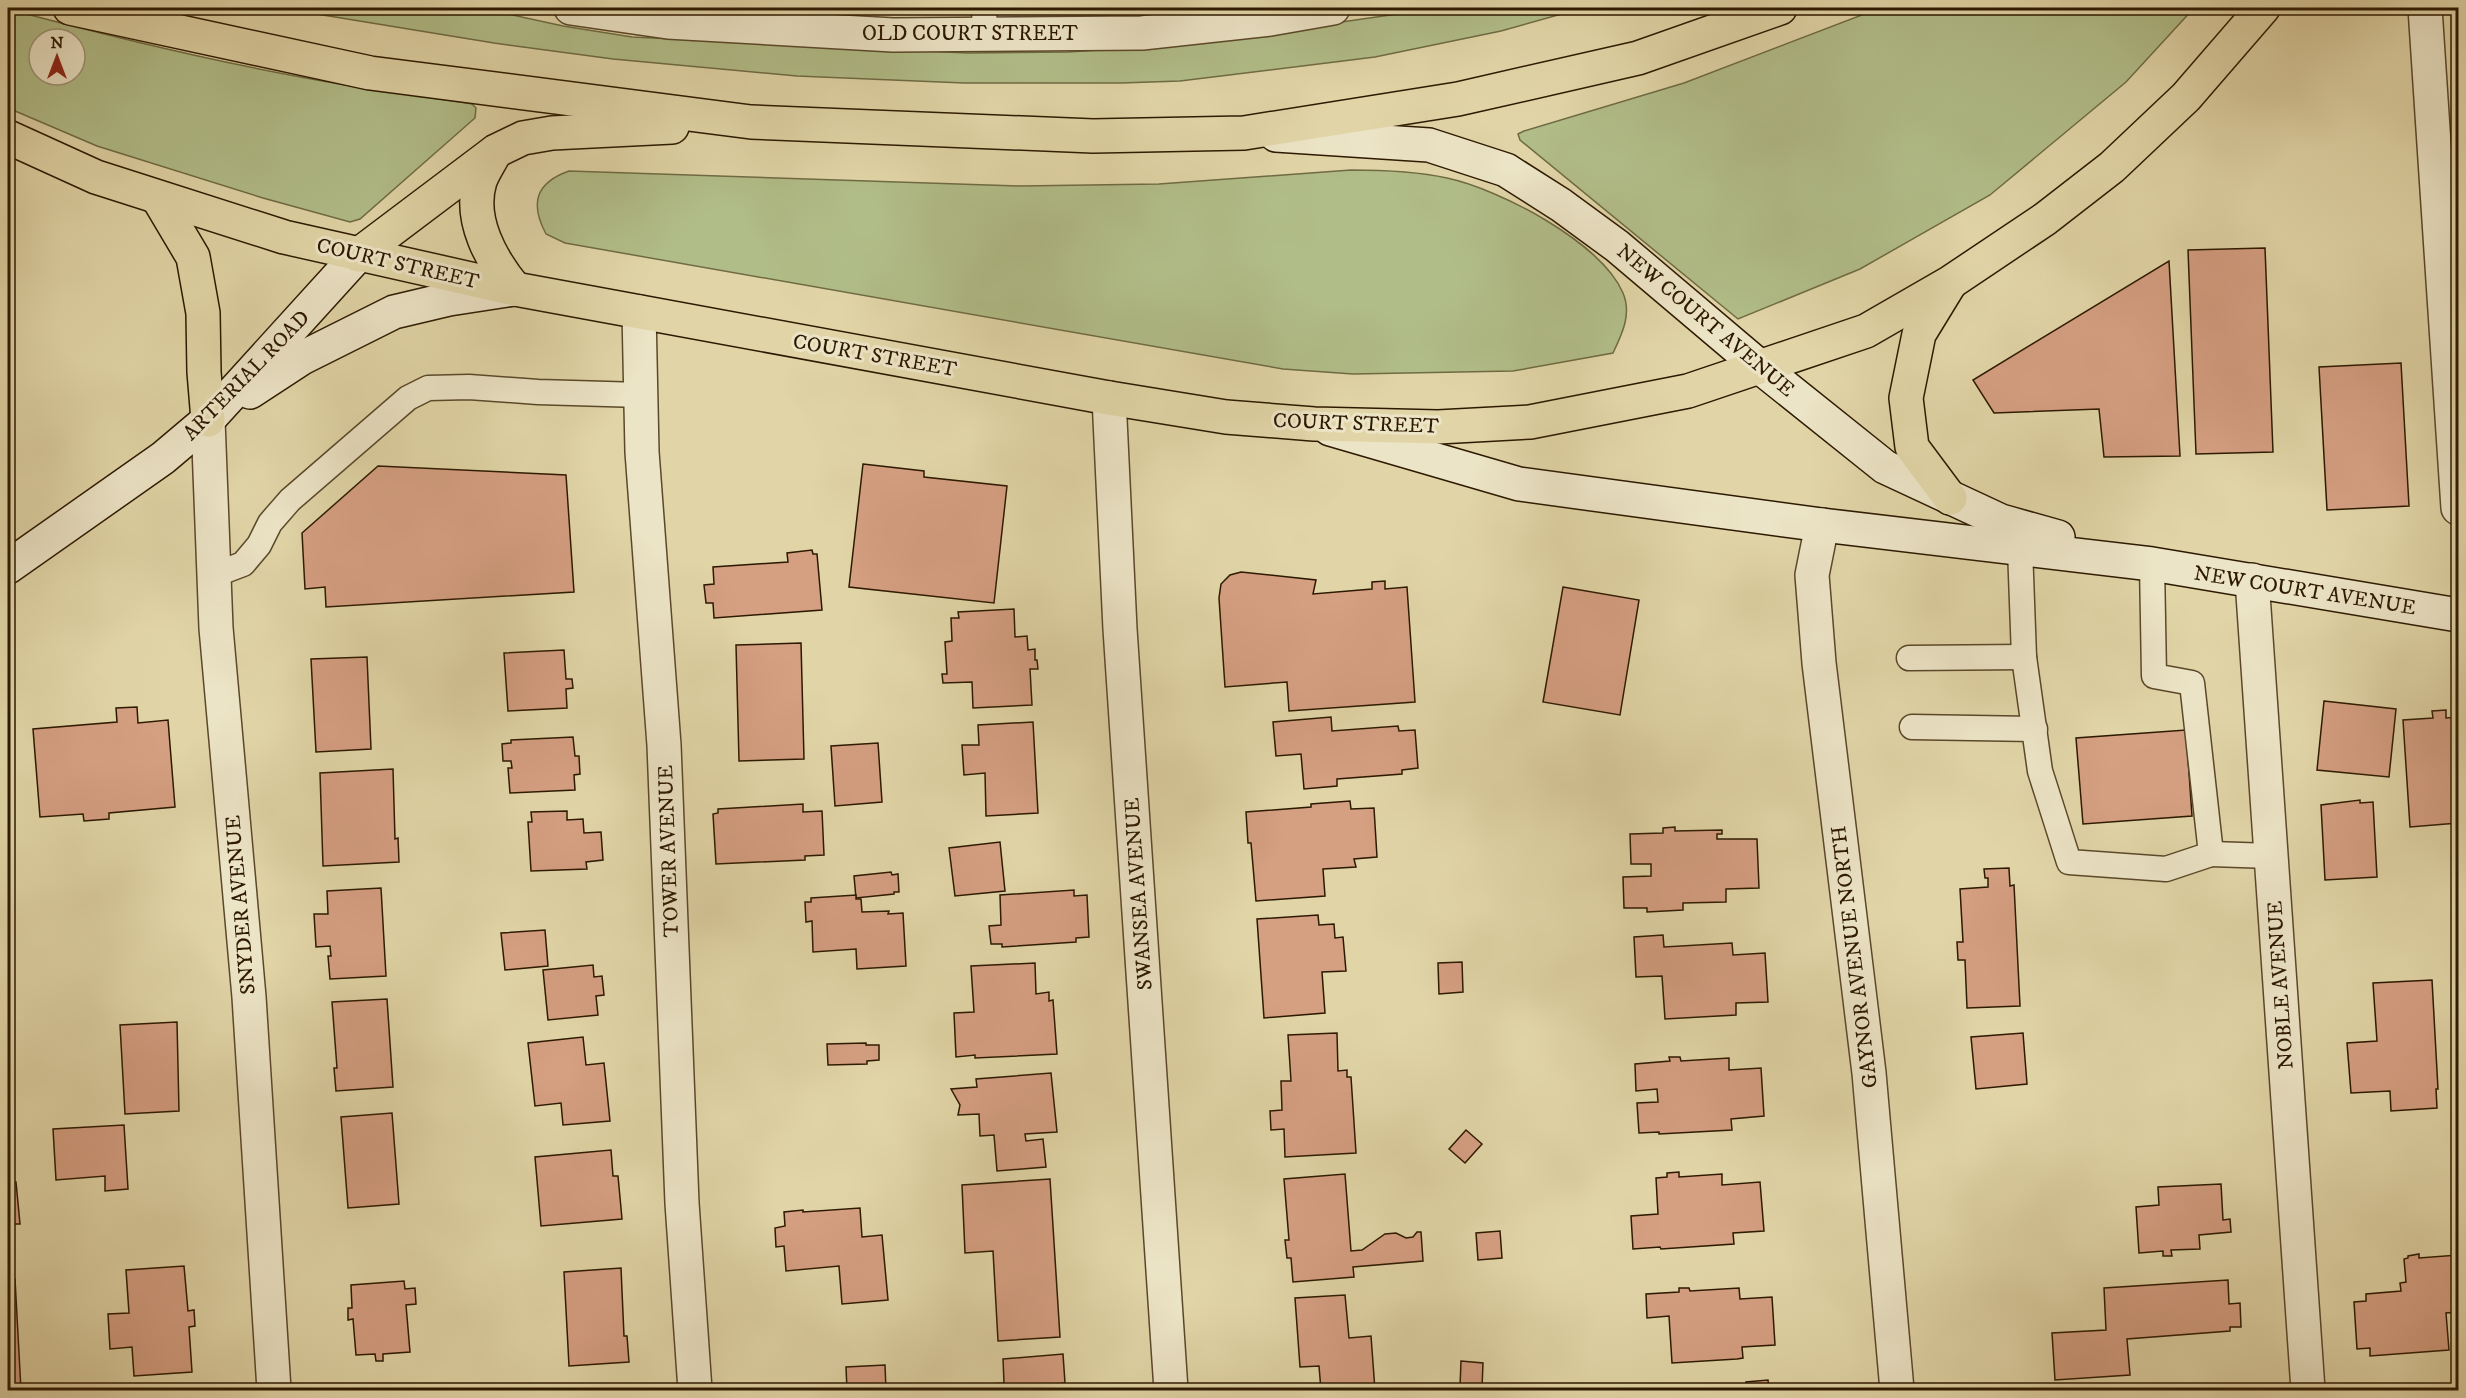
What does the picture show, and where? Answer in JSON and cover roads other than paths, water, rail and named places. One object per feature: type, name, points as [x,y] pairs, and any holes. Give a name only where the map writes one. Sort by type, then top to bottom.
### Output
[{"type":"main road","points":[[70,8],[370,73],[751,122],[1093,136],[1244,133],[1458,99],[1638,58],[1780,8]]},
{"type":"main road","name":"COURT STREET","points":[[8,137],[96,177],[285,237],[515,289],[1108,398],[1226,417],[1314,424],[1438,427],[1530,422],[1688,391],[1866,331],[1952,282],[2045,219],[2112,167],[2186,97],[2263,8]]},
{"type":"main road","points":[[358,255],[496,151],[523,138],[552,134],[751,122]]},
{"type":"main road","points":[[496,151],[480,181],[476,204],[488,248],[501,273],[515,289]]},
{"type":"main road","points":[[158,198],[193,257],[203,313],[208,420]]},
{"type":"main road","points":[[1950,498],[1912,447],[1906,398],[1919,334],[1952,282]]},
{"type":"street","name":"OLD COURT STREET","points":[[571,8],[690,16],[893,35],[985,21],[1142,33],[1270,19],[1296,11],[1333,8]]},
{"type":"street","points":[[2425,8],[2458,508]]},
{"type":"street","name":"NEW COURT AVENUE","points":[[1244,133],[1429,145],[1506,170],[1561,205],[1617,246],[1760,367],[1885,467],[2001,520],[2151,564]]},
{"type":"street","name":"ARTERIAL ROAD","points":[[8,567],[163,458],[208,420],[358,255]]},
{"type":"street","points":[[208,420],[302,358],[394,312],[449,299],[515,289]]},
{"type":"street","name":"TOWER AVENUE","points":[[639,312],[642,452],[664,745],[682,1203],[696,1390]]},
{"type":"street","name":"SWANSEA AVENUE","points":[[1108,398],[1120,629],[1171,1390]]},
{"type":"street","name":"SNYDER AVENUE","points":[[208,420],[216,628],[249,997],[274,1390]]},
{"type":"street","name":"NEW COURT AVENUE","points":[[1314,424],[1519,484],[1822,525],[2151,564],[2458,615]]},
{"type":"street","name":"GAYNOR AVENUE NORTH","points":[[1822,525],[1812,576],[1819,663],[1869,1072],[1897,1390]]},
{"type":"street","name":"NOBLE AVENUE","points":[[2252,580],[2308,1390]]},
{"type":"lane","points":[[214,576],[243,564],[260,545],[270,523],[290,500],[408,398],[428,388],[469,387],[641,395]]},
{"type":"lane","points":[[2020,548],[2024,657],[2040,771],[2069,862],[2166,869],[2211,854],[2271,856]]},
{"type":"lane","points":[[2151,564],[2154,676],[2192,683],[2211,854]]},
{"type":"lane","points":[[1909,658],[2024,657]]},
{"type":"lane","points":[[1912,727],[2035,729]]}]
